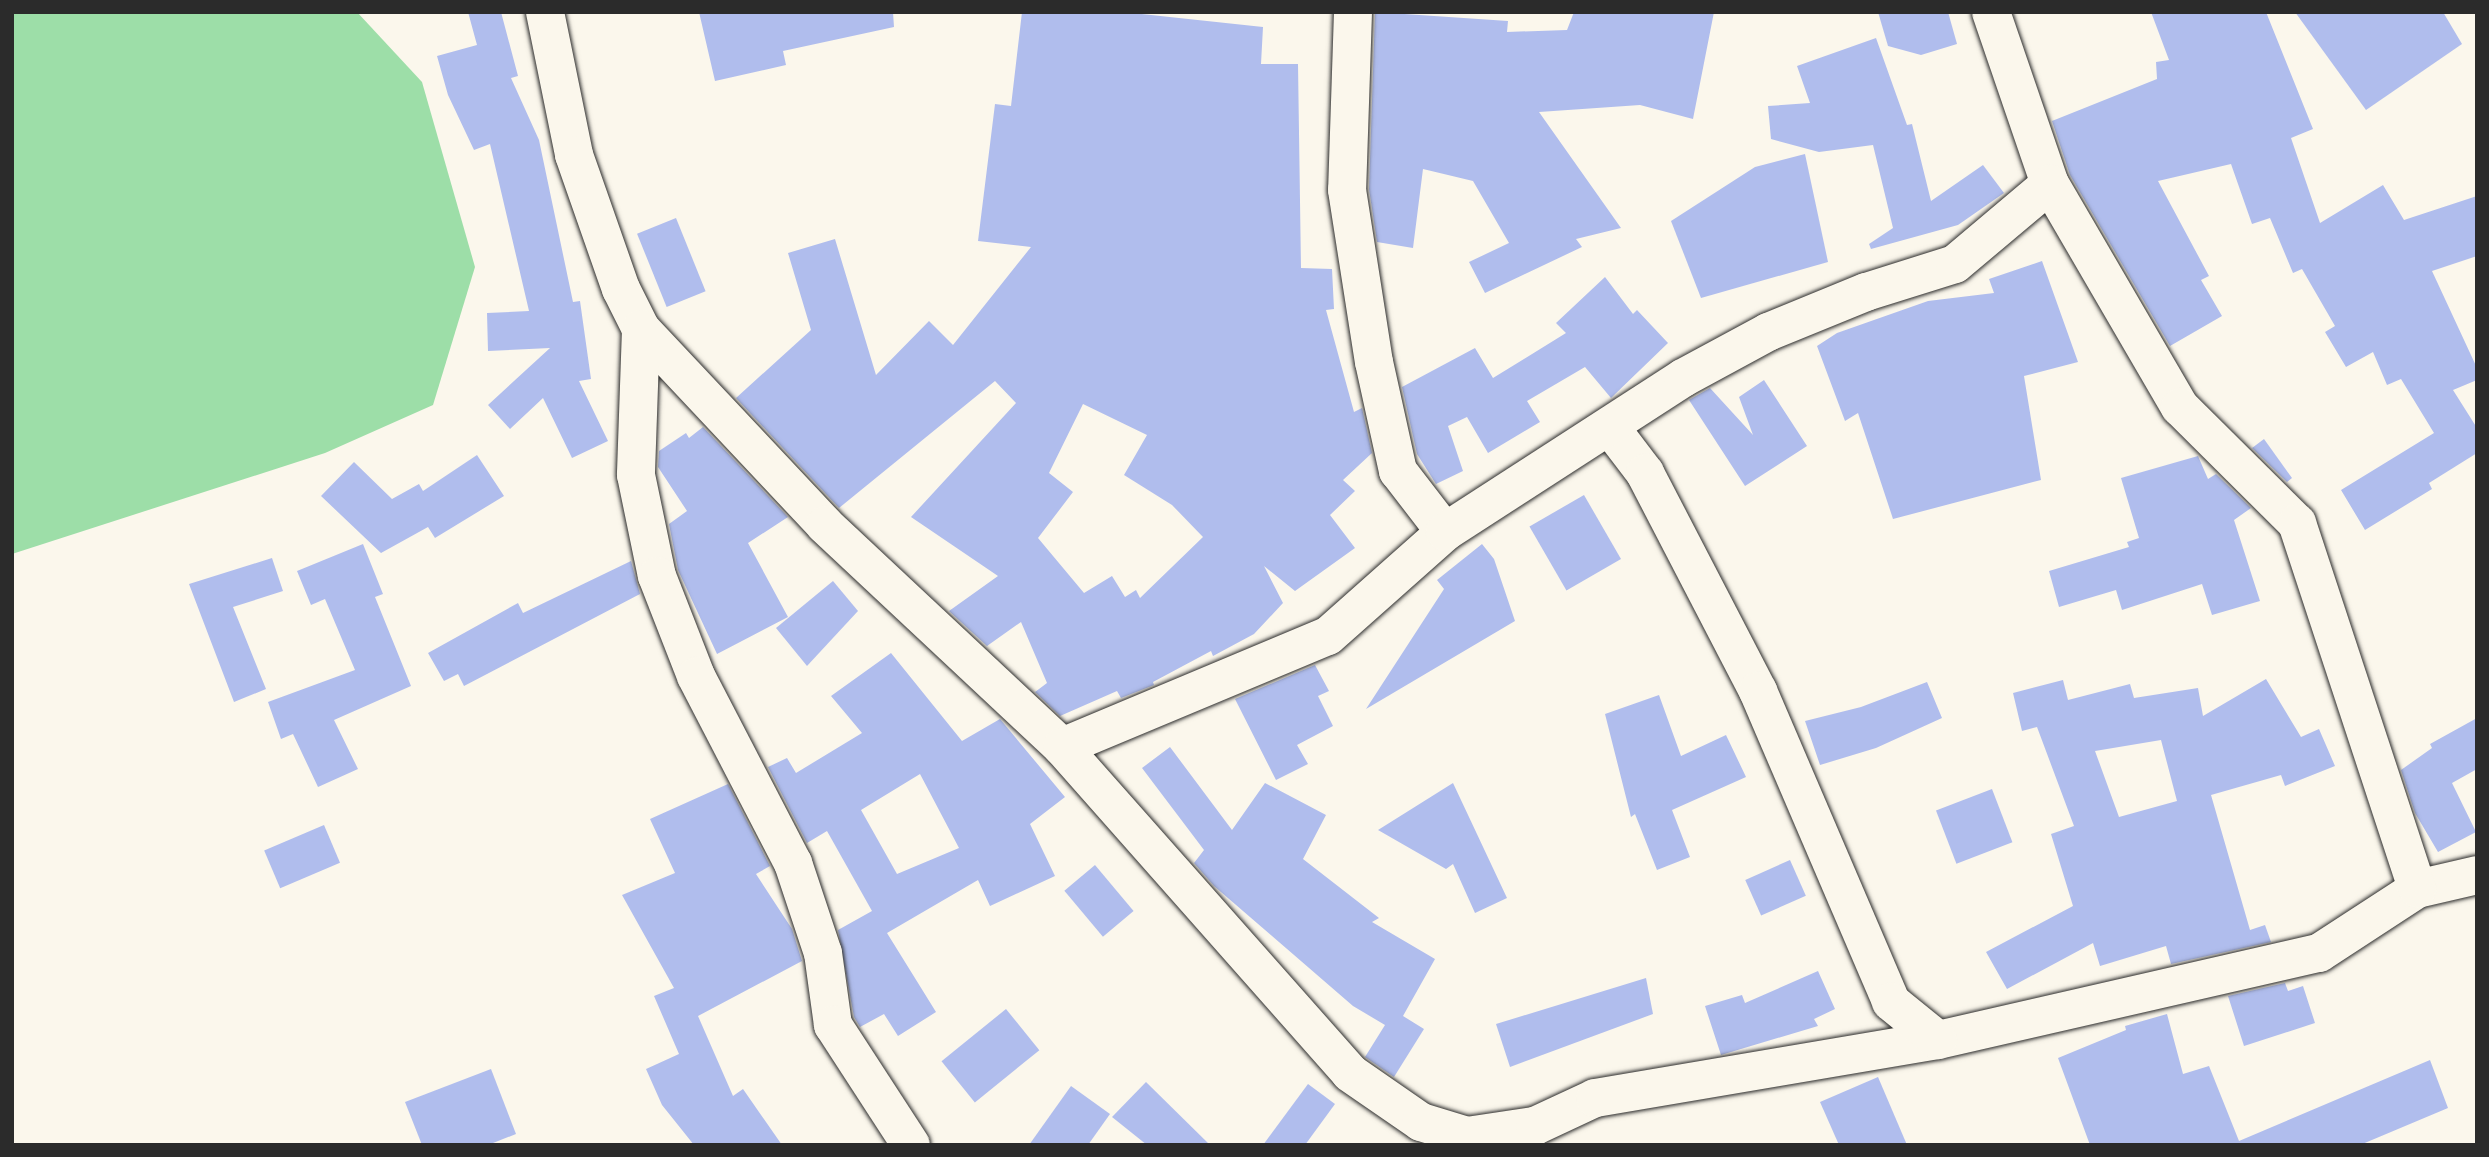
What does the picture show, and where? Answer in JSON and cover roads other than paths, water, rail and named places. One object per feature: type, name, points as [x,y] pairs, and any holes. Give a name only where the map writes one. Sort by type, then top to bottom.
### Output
[{"type":"street","points":[[545,12],[574,155],[621,289],[641,329],[825,525],[1062,747],[1350,1073],[1421,1122],[1467,1136],[1535,1125],[1595,1098],[1938,1040],[2319,953],[2417,890],[2477,875]]},
{"type":"street","points":[[1353,12],[1347,190],[1374,362],[1398,471],[1445,532]]},
{"type":"street","points":[[1991,12],[2050,184],[2180,407],[2297,523],[2417,890]]},
{"type":"street","points":[[1062,747],[1328,636],[1445,532],[1683,377],[1768,331],[1866,292],[1955,264],[2050,184]]},
{"type":"street","points":[[641,329],[636,475],[657,576],[696,676],[793,863],[823,953],[833,1025],[911,1145]]},
{"type":"street","points":[[1610,427],[1645,473],[1758,691],[1891,1002],[1938,1040]]}]
